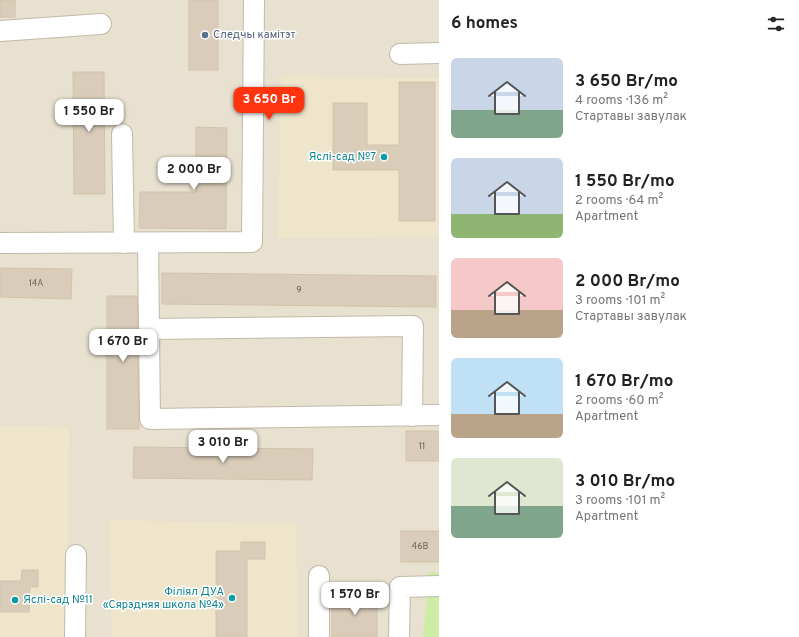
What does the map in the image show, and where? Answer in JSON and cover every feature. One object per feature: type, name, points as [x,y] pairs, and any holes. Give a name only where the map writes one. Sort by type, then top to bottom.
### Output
[{"type":"street","points":[[0,244],[252,242],[254,0]]},
{"type":"street","points":[[0,31],[101,24]]},
{"type":"street","points":[[400,54],[439,53]]},
{"type":"street","points":[[122,134],[124,243]]},
{"type":"street","points":[[148,243],[150,419],[439,415]]},
{"type":"street","points":[[149,329],[413,326],[412,416]]},
{"type":"street","points":[[75,637],[76,555]]},
{"type":"street","points":[[319,576],[319,637]]},
{"type":"street","points":[[399,637],[400,587],[439,586]]},
{"type":"shaded area","points":[[0,0],[439,0],[439,637],[0,637]]},
{"type":"shaded area","points":[[281,76],[439,78],[439,237],[278,238]]},
{"type":"shaded area","points":[[0,426],[69,427],[67,637],[0,637]]},
{"type":"shaded area","points":[[109,520],[296,524],[298,637],[112,637]]},
{"type":"green space","points":[[429,572],[439,572],[439,637],[423,637]]},
{"type":"building","points":[[0,0],[15,0],[15,17],[0,17]]},
{"type":"building","points":[[189,0],[218,0],[218,70],[189,70]]},
{"type":"building","points":[[73,72],[104,72],[105,194],[74,194]]},
{"type":"building","name":"Яслі-сад №7","points":[[399,82],[435,82],[435,221],[399,221],[399,170],[333,170],[333,103],[367,103],[367,145],[399,145]]},
{"type":"building","points":[[196,127],[227,128],[226,229],[139,228],[140,192],[196,192]]},
{"type":"building","points":[[0,268],[72,269],[71,299],[0,297]]},
{"type":"building","points":[[162,273],[436,276],[436,307],[162,304]]},
{"type":"building","points":[[107,296],[137,296],[139,429],[107,429]]},
{"type":"building","points":[[406,431],[439,431],[439,461],[406,461]]},
{"type":"building","points":[[134,447],[313,449],[312,480],[133,478]]},
{"type":"building","points":[[401,531],[439,531],[439,562],[401,562]]},
{"type":"building","name":"Філіял ДУА «Сярэдняя школа №4»","points":[[241,542],[265,542],[265,559],[247,559],[247,637],[216,637],[216,551],[241,551]]},
{"type":"building","name":"Яслі-сад №11","points":[[22,570],[38,570],[38,587],[30,587],[29,612],[0,612],[0,581],[21,581]]},
{"type":"building","points":[[377,595],[377,637],[332,637],[332,596]]},
{"type":"place","name":"Следчы камітэт","points":[[205,35]]},
{"type":"place","name":"Яслі-сад №7","points":[[384,157]]},
{"type":"place","name":"Філіял ДУА «Сярэдняя школа №4»","points":[[232,598]]},
{"type":"place","name":"Яслі-сад №11","points":[[15,600]]}]
